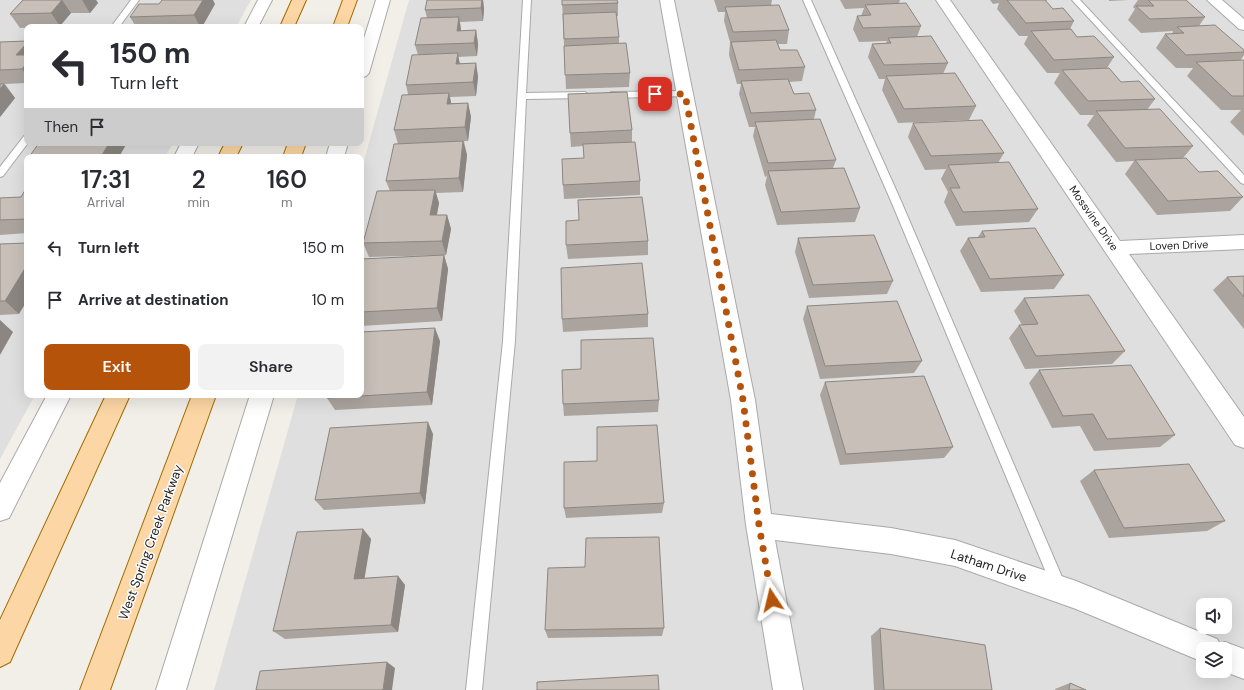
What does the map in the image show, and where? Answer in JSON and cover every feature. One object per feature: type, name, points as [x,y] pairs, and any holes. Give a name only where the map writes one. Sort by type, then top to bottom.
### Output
[{"type":"main road","points":[[288,24],[300,0]]},
{"type":"main road","points":[[341,24],[350,0]]},
{"type":"main road","points":[[0,652],[117,398]]},
{"type":"main road","name":"West Spring Creek Parkway","points":[[95,690],[203,398]]},
{"type":"street","points":[[253,24],[265,0]]},
{"type":"street","points":[[364,63],[383,0]]},
{"type":"street","points":[[667,0],[743,400],[759,525],[788,690]]},
{"type":"street","name":"Mossvine Drive","points":[[943,0],[1244,437]]},
{"type":"street","points":[[1214,0],[1244,26]]},
{"type":"street","name":"Loven Drive","points":[[1114,248],[1244,242]]},
{"type":"street","points":[[0,509],[57,398]]},
{"type":"street","points":[[171,690],[261,398]]},
{"type":"street","name":"Latham Drive","points":[[759,525],[892,541],[955,553],[1061,589],[1196,644]]},
{"type":"street","points":[[1232,659],[1244,664]]},
{"type":"lane","points":[[117,24],[135,0]]},
{"type":"lane","points":[[474,690],[509,341],[527,0]]},
{"type":"lane","points":[[807,0],[896,201],[1061,589]]},
{"type":"lane","points":[[1076,0],[1244,181]]},
{"type":"lane","points":[[522,96],[685,94]]},
{"type":"lane","points":[[0,174],[24,142]]},
{"type":"shaded area","points":[[0,0],[251,0],[238,24],[24,24],[24,146],[171,146],[167,154],[24,154],[24,398],[33,398],[0,459]]},
{"type":"shaded area","points":[[409,0],[1244,0],[1244,690],[214,690],[297,398],[364,398],[364,160]]},
{"type":"building","points":[[23,0],[62,0],[51,13],[10,14]]},
{"type":"building","points":[[162,0],[203,0],[194,15],[130,17],[139,4],[159,4]]},
{"type":"building","points":[[427,0],[482,0],[481,8],[425,10]]},
{"type":"building","points":[[562,0],[617,0],[618,3],[562,5]]},
{"type":"building","points":[[1007,0],[1045,0],[1053,9],[1063,8],[1074,21],[1026,23]]},
{"type":"building","points":[[1148,0],[1186,0],[1205,17],[1150,19],[1136,6],[1154,6]]},
{"type":"building","points":[[906,3],[921,26],[863,28],[857,16],[871,15],[865,5]]},
{"type":"building","points":[[779,5],[789,30],[733,32],[725,7]]},
{"type":"building","points":[[616,12],[619,37],[564,39],[563,14]]},
{"type":"building","points":[[459,17],[457,31],[476,30],[474,43],[415,45],[421,18]]},
{"type":"building","points":[[1215,25],[1244,50],[1244,52],[1186,55],[1165,34],[1184,33],[1177,27]]},
{"type":"building","points":[[1071,29],[1077,37],[1094,36],[1114,57],[1054,60],[1031,31]]},
{"type":"building","points":[[931,36],[948,63],[884,65],[872,44],[891,43],[888,38]]},
{"type":"building","points":[[776,40],[780,50],[797,50],[805,67],[739,70],[731,42]]},
{"type":"building","points":[[24,41],[24,46],[16,55],[24,55],[24,67],[22,69],[0,70],[0,42]]},
{"type":"building","points":[[626,43],[630,73],[565,75],[564,46]]},
{"type":"building","points":[[458,53],[456,64],[476,63],[473,82],[406,85],[412,55]]},
{"type":"building","points":[[1244,60],[1244,96],[1232,96],[1196,62]]},
{"type":"building","points":[[1109,68],[1121,82],[1139,81],[1155,99],[1088,101],[1062,70]]},
{"type":"building","points":[[955,73],[976,106],[904,109],[886,76]]},
{"type":"building","points":[[788,79],[794,94],[809,93],[816,110],[751,113],[741,81]]},
{"type":"building","points":[[627,92],[632,130],[570,133],[568,94]]},
{"type":"building","points":[[449,93],[447,104],[468,103],[465,127],[394,130],[402,95]]},
{"type":"building","points":[[1160,109],[1193,146],[1125,148],[1096,111]]},
{"type":"building","points":[[820,119],[836,160],[768,163],[755,122]]},
{"type":"building","points":[[982,120],[1004,153],[931,156],[913,123]]},
{"type":"building","points":[[463,141],[459,178],[386,181],[394,144]]},
{"type":"building","points":[[635,142],[640,181],[563,185],[562,159],[584,158],[583,144]]},
{"type":"building","points":[[37,146],[107,146],[103,154],[31,154]]},
{"type":"building","points":[[1186,158],[1199,172],[1218,171],[1243,197],[1168,201],[1135,160]]},
{"type":"building","points":[[1009,162],[1038,209],[963,212],[950,188],[960,188],[948,165]]},
{"type":"building","points":[[844,168],[860,208],[781,212],[768,171]]},
{"type":"building","points":[[435,190],[430,215],[447,215],[442,241],[364,243],[377,191]]},
{"type":"building","points":[[24,192],[24,219],[0,220],[0,198],[21,197]]},
{"type":"building","points":[[642,197],[648,241],[566,245],[566,221],[579,220],[578,200]]},
{"type":"building","points":[[1035,228],[1064,275],[990,279],[968,238],[985,237],[982,231]]},
{"type":"building","points":[[874,235],[893,281],[813,285],[798,238]]},
{"type":"building","points":[[24,243],[24,270],[5,301],[0,301],[0,244]]},
{"type":"building","points":[[444,255],[437,308],[364,312],[364,259]]},
{"type":"building","points":[[642,263],[648,314],[562,319],[561,268]]},
{"type":"building","points":[[1244,276],[1244,297],[1227,277]]},
{"type":"building","points":[[1089,295],[1125,351],[1036,356],[1019,325],[1038,324],[1024,298]]},
{"type":"building","points":[[897,301],[922,361],[825,366],[807,306]]},
{"type":"building","points":[[435,328],[427,392],[364,396],[364,332]]},
{"type":"building","points":[[653,338],[659,400],[563,404],[562,370],[581,369],[581,340]]},
{"type":"building","points":[[1131,365],[1175,435],[1107,439],[1093,414],[1063,416],[1039,370]]},
{"type":"building","points":[[924,376],[953,447],[846,454],[825,382]]},
{"type":"building","points":[[428,422],[420,493],[315,500],[330,428]]},
{"type":"building","points":[[657,425],[664,503],[564,508],[564,462],[597,461],[597,427]]},
{"type":"building","points":[[1189,464],[1225,521],[1124,528],[1094,470]]},
{"type":"building","points":[[363,529],[354,579],[398,576],[391,625],[273,631],[297,532]]},
{"type":"building","points":[[659,537],[664,628],[545,630],[548,568],[585,567],[586,538]]},
{"type":"building","points":[[880,628],[985,645],[992,690],[884,690]]},
{"type":"building","points":[[387,662],[383,690],[256,690],[260,671]]},
{"type":"building","points":[[658,675],[659,690],[537,690],[537,682]]},
{"type":"building","points":[[1070,683],[1086,690],[1069,690]]},
{"type":"route","points":[[655,94],[685,94],[743,400],[759,525],[772,600]]}]
